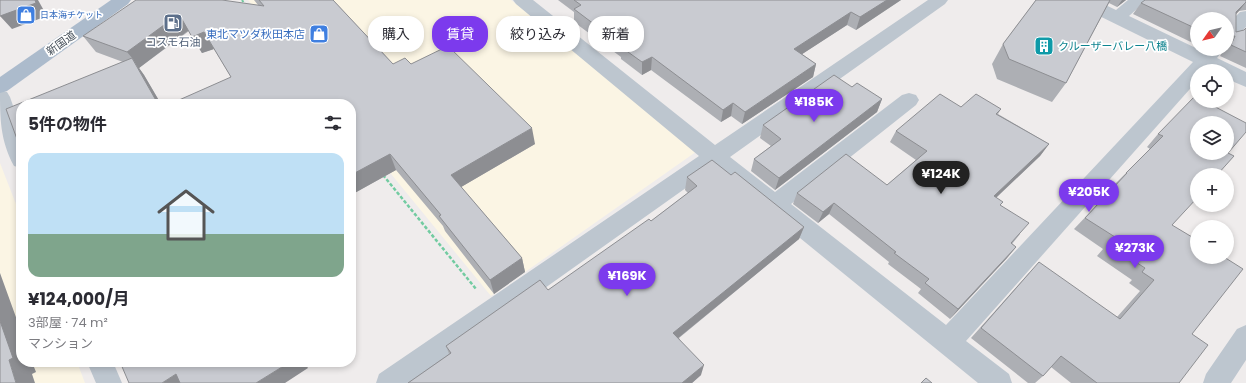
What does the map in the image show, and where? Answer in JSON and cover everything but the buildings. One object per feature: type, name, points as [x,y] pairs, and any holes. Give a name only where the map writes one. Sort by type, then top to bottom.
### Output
[{"type":"main road","name":"新国道","points":[[0,86],[122,0]]},
{"type":"street","points":[[522,0],[714,156],[999,383]]},
{"type":"street","points":[[390,383],[938,0]]},
{"type":"street","points":[[1081,0],[1117,18],[1190,47]]},
{"type":"street","points":[[1117,18],[1138,0]]},
{"type":"street","points":[[1234,29],[1246,16]]},
{"type":"street","points":[[948,342],[1209,56]]},
{"type":"street","points":[[1211,56],[1246,80]]},
{"type":"street","points":[[0,98],[16,145]]},
{"type":"street","points":[[775,204],[909,100]]},
{"type":"street","points":[[1216,383],[1246,337]]},
{"type":"street","points":[[102,367],[109,383]]},
{"type":"path","points":[[242,0],[247,6]]},
{"type":"path","points":[[380,171],[493,310]]},
{"type":"shaded area","points":[[248,0],[511,0],[531,16],[496,16],[496,52],[577,52],[700,149],[491,296],[356,131],[356,99],[329,99]]},
{"type":"shaded area","points":[[0,163],[16,204],[16,367],[79,367],[85,383],[0,383]]},
{"type":"place","name":"日本海チケット","points":[[26,15]]},
{"type":"place","name":"コスモ石油","points":[[173,23]]},
{"type":"place","name":"東北マツダ秋田本店","points":[[319,34]]},
{"type":"place","name":"クルーザーバレー八橋","points":[[1044,46]]}]
